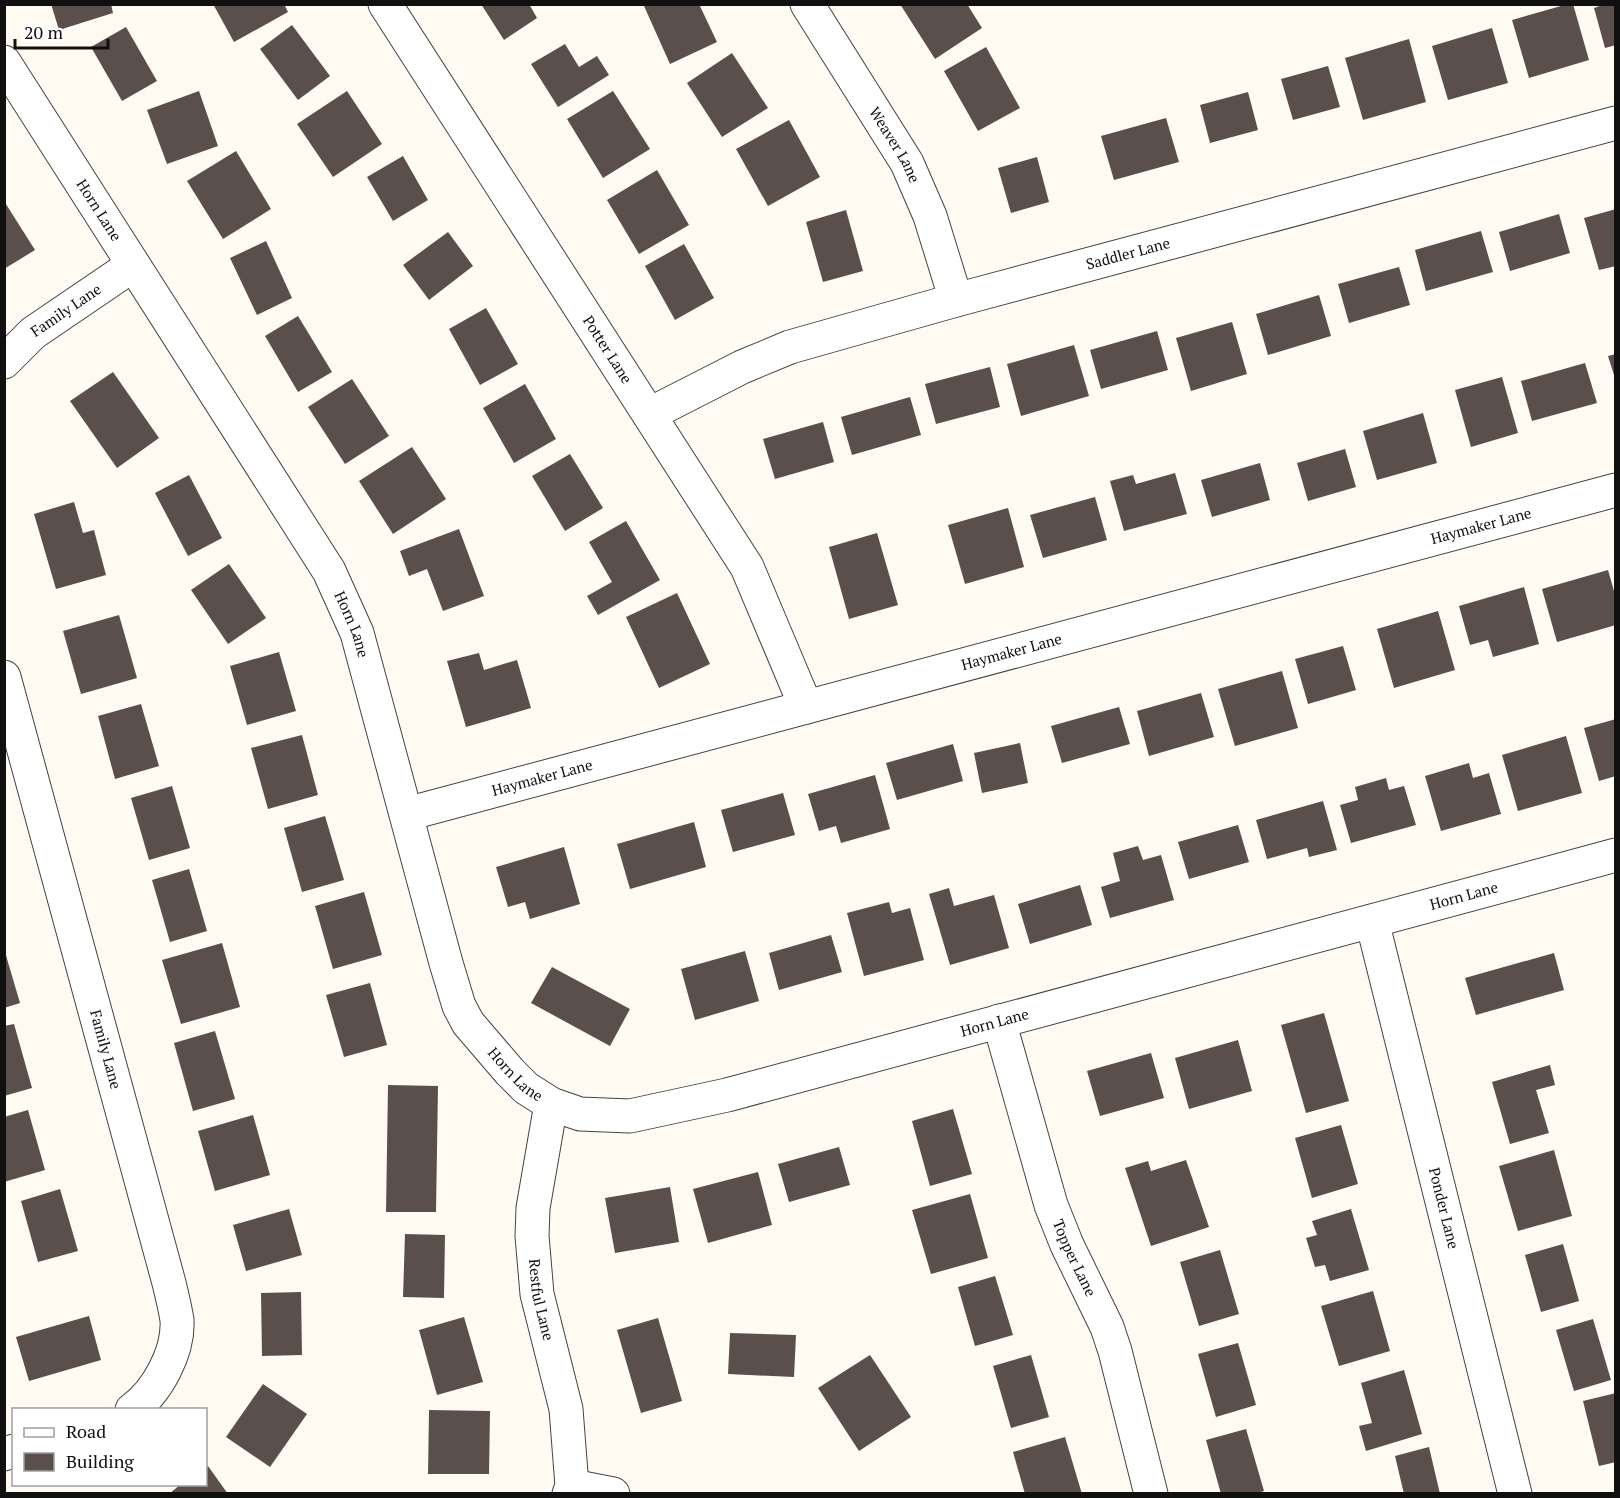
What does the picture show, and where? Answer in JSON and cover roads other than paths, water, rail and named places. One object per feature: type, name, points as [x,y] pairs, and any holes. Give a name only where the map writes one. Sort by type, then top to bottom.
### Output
[{"type":"street","name":"Potter Lane","points":[[385,4],[747,567],[806,707]]},
{"type":"street","name":"Weaver Lane","points":[[807,4],[907,163],[930,216],[956,300]]},
{"type":"street","name":"Horn Lane","points":[[4,62],[330,571],[357,633],[459,1006],[468,1023],[510,1072],[526,1088],[551,1104],[580,1114],[630,1116],[727,1095],[1616,855]]},
{"type":"street","name":"Saddler Lane","points":[[650,414],[742,367],[789,347],[1616,123]]},
{"type":"street","name":"Family Lane","points":[[4,362],[33,333],[133,265]]},
{"type":"street","name":"Haymaker Lane","points":[[407,814],[1616,490]]},
{"type":"street","name":"Family Lane","points":[[4,677],[166,1272],[177,1321],[175,1342],[158,1385],[135,1408]]},
{"type":"street","name":"Ponder Lane","points":[[1372,921],[1515,1494]]},
{"type":"street","name":"Topper Lane","points":[[999,1021],[1051,1205],[1067,1245],[1107,1327],[1115,1351],[1150,1494]]},
{"type":"street","name":"Restful Lane","points":[[551,1104],[533,1208],[532,1236],[537,1294],[566,1409],[570,1490]]},
{"type":"street","points":[[570,1490],[613,1494]]}]
